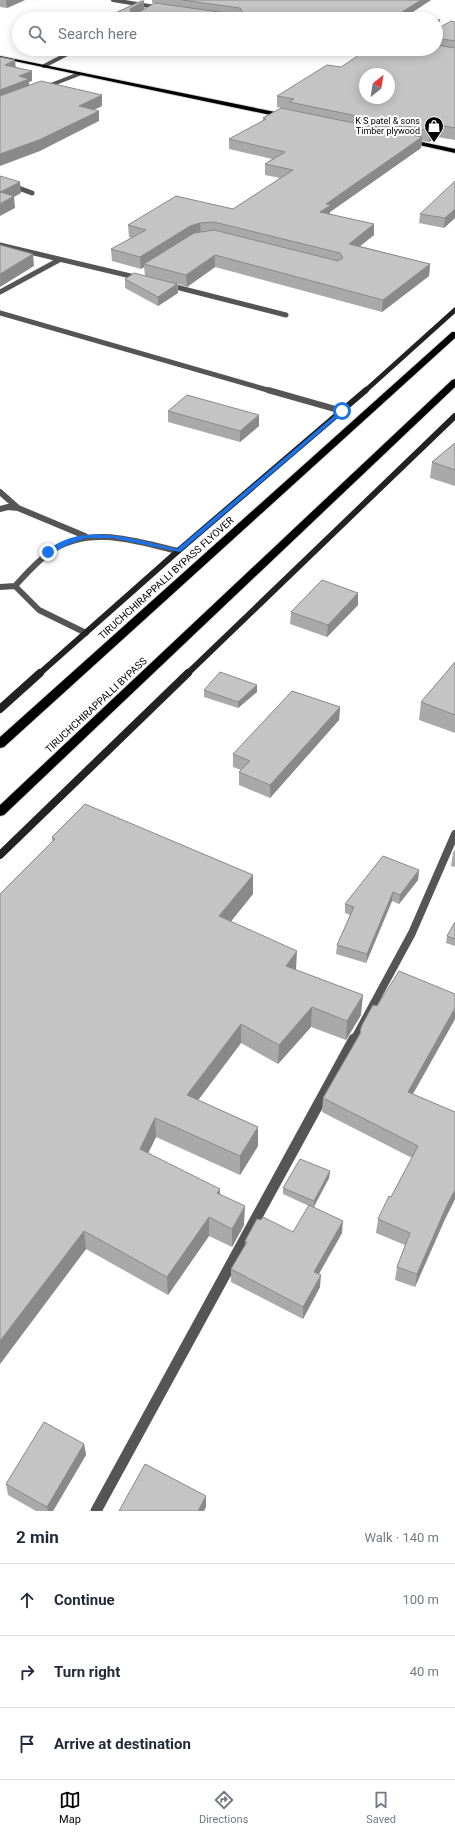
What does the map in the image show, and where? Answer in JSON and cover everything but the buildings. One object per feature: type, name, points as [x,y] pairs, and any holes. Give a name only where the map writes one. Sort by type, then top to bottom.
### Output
[{"type":"highway","name":"TIRUCHCHIRAPPALLI BYPASS FLYOVER","points":[[0,744],[455,334]]},
{"type":"highway","name":"TIRUCHCHIRAPPALLI BYPASS","points":[[0,812],[455,382]]},
{"type":"main road","points":[[0,57],[293,118]]},
{"type":"main road","points":[[401,140],[455,151]]},
{"type":"street","points":[[113,0],[162,8]]},
{"type":"street","points":[[146,12],[155,7]]},
{"type":"street","points":[[44,66],[63,56]]},
{"type":"street","points":[[36,90],[79,74]]},
{"type":"street","points":[[0,181],[32,193]]},
{"type":"street","points":[[0,245],[136,277],[143,276]]},
{"type":"street","points":[[0,292],[59,260]]},
{"type":"street","points":[[158,283],[286,315]]},
{"type":"street","points":[[0,709],[178,551],[342,411],[455,310]]},
{"type":"street","points":[[0,313],[342,411]]},
{"type":"street","points":[[0,855],[455,416]]},
{"type":"street","points":[[0,492],[18,508]]},
{"type":"street","points":[[0,509],[8,507],[18,508],[85,536]]},
{"type":"street","points":[[0,587],[15,586],[31,566],[48,552],[67,542],[85,536],[113,536],[178,551]]},
{"type":"street","points":[[15,586],[39,610],[86,633]]},
{"type":"street","points":[[96,1511],[412,933],[455,834]]},
{"type":"place","name":"K S patel & sons Timber plywood","points":[[434,143]]},
{"type":"route","points":[[48,552],[67,542],[85,536],[113,536],[178,551],[342,411]]}]
